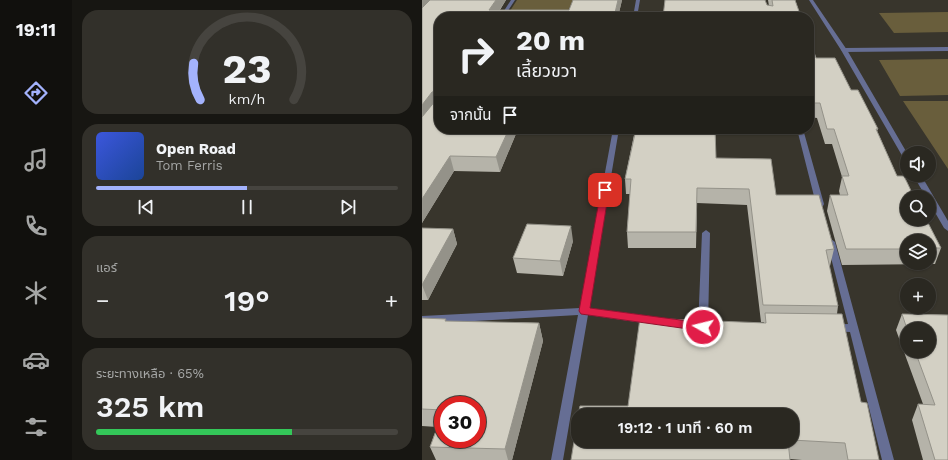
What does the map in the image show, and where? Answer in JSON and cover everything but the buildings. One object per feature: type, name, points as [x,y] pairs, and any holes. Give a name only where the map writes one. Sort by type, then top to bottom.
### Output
[{"type":"street","points":[[505,12],[513,0]]},
{"type":"street","points":[[636,12],[638,0]]},
{"type":"street","points":[[812,0],[844,50],[900,147]]},
{"type":"street","points":[[844,50],[948,49]]},
{"type":"street","points":[[557,460],[585,311],[615,134]]},
{"type":"street","points":[[801,134],[823,213]]},
{"type":"street","points":[[921,182],[948,228]]},
{"type":"street","points":[[703,327],[706,233]]},
{"type":"street","points":[[829,236],[888,460]]},
{"type":"street","points":[[422,320],[585,311],[663,322]]},
{"type":"street","points":[[822,328],[854,328]]},
{"type":"shaded area","points":[[517,0],[573,0],[567,12],[509,12]]},
{"type":"shaded area","points":[[948,12],[948,32],[894,33],[879,13]]},
{"type":"shaded area","points":[[948,59],[948,95],[900,96],[879,60]]},
{"type":"shaded area","points":[[903,101],[948,101],[948,169],[936,151],[936,146],[933,146]]},
{"type":"route","points":[[605,190],[585,311],[703,327]]}]
